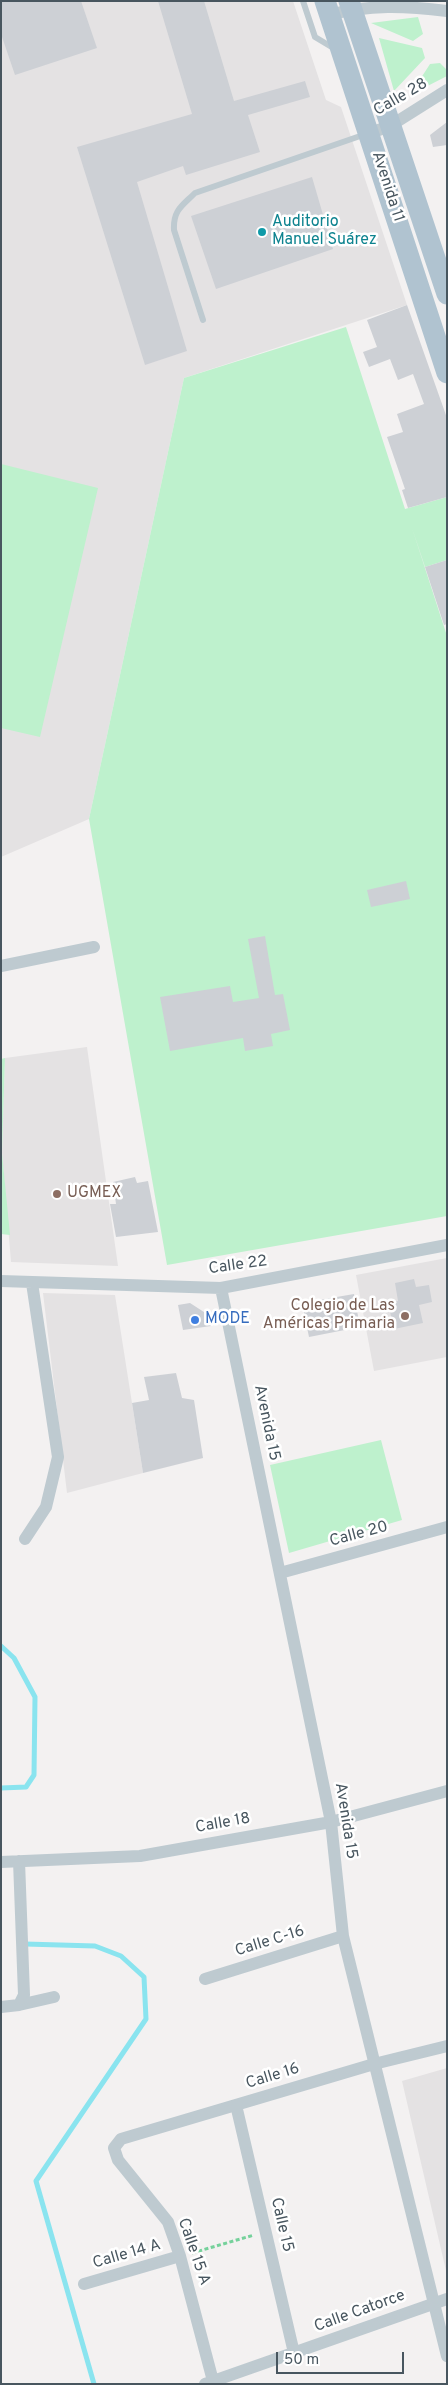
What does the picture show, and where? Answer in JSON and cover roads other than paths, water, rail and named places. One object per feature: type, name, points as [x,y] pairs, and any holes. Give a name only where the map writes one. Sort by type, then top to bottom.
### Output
[{"type":"main road","name":"Avenida 11","points":[[350,5],[447,294]]},
{"type":"main road","name":"Avenida 11","points":[[327,8],[440,325],[447,373]]},
{"type":"street","points":[[327,8],[350,5],[412,6],[447,11]]},
{"type":"street","name":"Calle 28","points":[[370,133],[390,126],[447,90]]},
{"type":"street","points":[[1,966],[94,947]]},
{"type":"street","name":"Calle 22","points":[[1,1281],[221,1288],[447,1245]]},
{"type":"street","points":[[25,1539],[46,1508],[58,1457],[32,1283]]},
{"type":"street","name":"Avenida 15","points":[[221,1288],[331,1822],[343,1936],[447,2356]]},
{"type":"street","name":"Calle 20","points":[[280,1573],[447,1527]]},
{"type":"street","name":"Calle 18","points":[[1,1862],[140,1856],[331,1822],[447,1791]]},
{"type":"street","points":[[19,1861],[24,1995],[19,2005]]},
{"type":"street","name":"Calle C-16","points":[[205,1979],[343,1936]]},
{"type":"street","points":[[1,2006],[19,2005],[54,1997]]},
{"type":"street","name":"Calle 16","points":[[114,2148],[121,2139],[374,2064],[447,2046]]},
{"type":"street","name":"Calle 15","points":[[236,2105],[294,2353]]},
{"type":"street","name":"Calle 15 A","points":[[114,2148],[118,2160],[168,2222],[180,2256],[209,2382]]},
{"type":"street","name":"Calle 14 A","points":[[84,2284],[180,2256]]},
{"type":"street","name":"Calle Catorce","points":[[209,2382],[447,2298]]},
{"type":"lane","points":[[303,1],[315,37],[343,54]]},
{"type":"lane","points":[[203,320],[174,230],[174,218],[182,206],[195,193],[370,133]]},
{"type":"waterway","points":[[1,1646],[14,1658],[35,1697],[34,1775],[26,1787],[1,1788]]},
{"type":"waterway","points":[[25,1944],[95,1946],[121,1956],[144,1977],[146,2019],[36,2181],[94,2384]]},
{"type":"place","name":"Auditorio Manuel Suárez","points":[[262,232]]},
{"type":"place","name":"UGMEX","points":[[57,1194]]},
{"type":"place","name":"Colegio de Las Américas Primaria","points":[[405,1316]]},
{"type":"place","name":"MODE","points":[[195,1320]]}]
